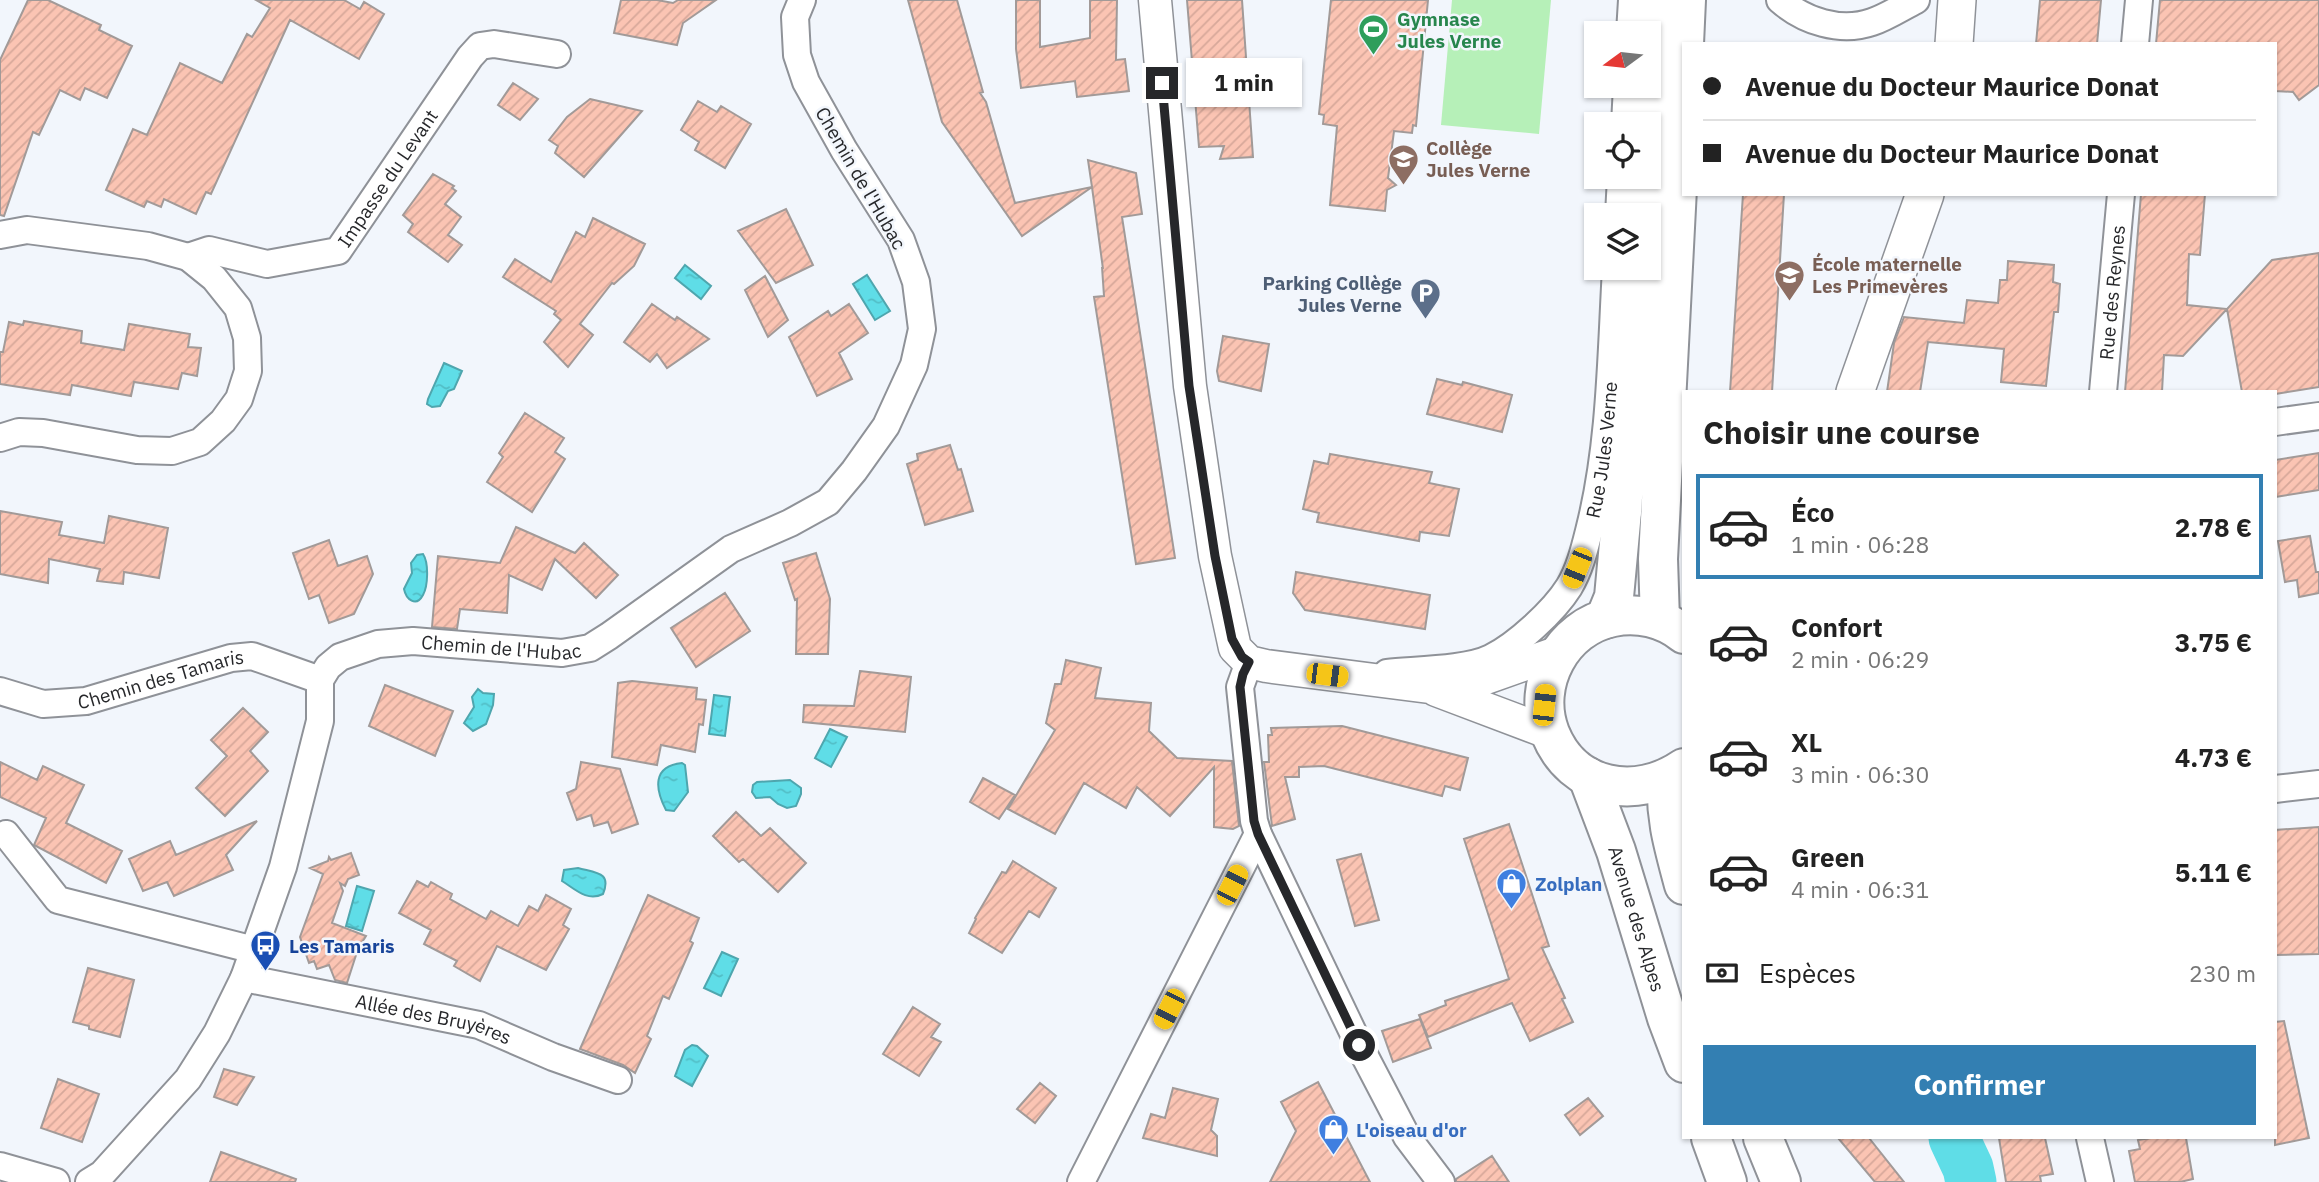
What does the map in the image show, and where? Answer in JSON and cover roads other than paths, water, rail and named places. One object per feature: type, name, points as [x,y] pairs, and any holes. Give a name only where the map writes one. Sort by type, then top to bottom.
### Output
[{"type":"main road","points":[[1649,112],[1656,0]]},
{"type":"main road","points":[[1684,42],[1686,0]]},
{"type":"main road","points":[[1954,42],[1957,0]]},
{"type":"main road","points":[[1677,628],[1658,559],[1682,89]]},
{"type":"main road","points":[[1856,390],[1924,196]]},
{"type":"main road","points":[[1605,619],[1614,597],[1639,280]]},
{"type":"main road","points":[[1664,425],[1682,458]]},
{"type":"main road","points":[[1675,774],[1648,786],[1627,788],[1607,785],[1588,777],[1565,758],[1550,733],[1544,705],[1547,677],[1559,652],[1580,632],[1605,619],[1623,615],[1642,616],[1677,628]]},
{"type":"main road","points":[[1675,774],[1666,806],[1682,876]]},
{"type":"main road","name":"Avenue des Alpes","points":[[1588,777],[1616,851],[1667,1018],[1682,1058]]},
{"type":"main road","points":[[1711,1139],[1727,1182]]},
{"type":"main road","points":[[1763,1139],[1782,1182]]},
{"type":"street","name":"Chemin de l'Hubac","points":[[320,680],[327,667],[340,657],[378,644],[413,641],[562,653],[590,648],[731,549],[790,523],[828,502],[855,471],[886,426],[914,365],[922,329],[916,282],[901,240],[844,150],[806,82],[797,55],[795,17],[802,0]]},
{"type":"street","points":[[1155,0],[1189,386],[1215,556],[1232,639],[1242,657],[1249,662],[1240,687],[1254,821],[1383,1091],[1407,1137],[1441,1182]]},
{"type":"street","points":[[1631,21],[1632,0]]},
{"type":"street","points":[[1780,0],[1792,10],[1821,23],[1846,27],[1872,22],[1916,0]]},
{"type":"street","points":[[2135,42],[2139,0]]},
{"type":"street","name":"Impasse du Levant","points":[[188,257],[209,250],[267,264],[338,251],[470,57],[480,47],[494,44],[557,54]]},
{"type":"street","name":"Rue des Reynes","points":[[2103,390],[2121,196]]},
{"type":"street","points":[[0,235],[27,230],[148,246],[188,257],[214,278],[238,309],[247,338],[248,371],[239,398],[223,421],[200,442],[172,450],[137,450],[43,433],[19,432],[0,438]]},
{"type":"street","name":"Rue Jules Verne","points":[[1346,678],[1475,664],[1492,658],[1555,607],[1570,585],[1584,551],[1604,460],[1615,280]]},
{"type":"street","points":[[2277,422],[2319,416]]},
{"type":"street","points":[[1604,460],[1622,511]]},
{"type":"street","name":"Rue Jules Verne","points":[[1249,662],[1346,678],[1429,687],[1469,684],[1559,652]]},
{"type":"street","name":"Chemin des Tamaris","points":[[0,691],[43,704],[86,701],[231,657],[253,656],[320,680]]},
{"type":"street","points":[[89,1182],[102,1174],[188,1079],[216,1033],[244,978],[283,867],[320,721],[320,680]]},
{"type":"street","name":"Rue Jules Verne","points":[[1429,687],[1550,733]]},
{"type":"street","points":[[2277,789],[2319,784]]},
{"type":"street","points":[[6,834],[58,900],[254,950]]},
{"type":"street","points":[[1081,1182],[1258,834]]},
{"type":"street","name":"Allée des Bruyères","points":[[244,978],[479,1025],[553,1057],[618,1080]]},
{"type":"street","points":[[2090,1139],[2100,1182]]},
{"type":"street","points":[[0,1166],[56,1182]]},
{"type":"water","points":[[685,265],[711,286],[701,299],[675,278]]},
{"type":"water","points":[[867,275],[890,311],[875,320],[853,284]]},
{"type":"water","points":[[444,363],[462,371],[454,389],[448,391],[440,406],[432,407],[427,404],[428,399]]},
{"type":"water","points":[[423,554],[427,569],[426,586],[420,599],[412,601],[404,589],[412,573],[411,563],[417,555]]},
{"type":"water","points":[[478,689],[483,693],[494,694],[493,705],[486,724],[473,731],[464,723],[474,707],[472,697]]},
{"type":"water","points":[[714,695],[730,697],[725,736],[709,734]]},
{"type":"water","points":[[830,729],[847,737],[831,767],[815,758]]},
{"type":"water","points":[[672,765],[685,765],[688,792],[674,811],[666,810],[658,787],[661,774]]},
{"type":"water","points":[[790,780],[801,788],[796,806],[787,808],[770,797],[756,798],[752,792],[753,785],[757,782]]},
{"type":"water","points":[[578,868],[604,877],[603,894],[586,896],[562,881],[564,870]]},
{"type":"water","points":[[357,886],[374,891],[362,931],[346,926]]},
{"type":"water","points":[[722,952],[738,959],[721,996],[704,988]]},
{"type":"water","points":[[692,1045],[708,1056],[692,1086],[675,1076],[685,1050]]},
{"type":"waterway","points":[[1954,1139],[1968,1168],[1971,1182]]},
{"type":"place","name":"Gymnase Jules Verne","points":[[1374,57]]},
{"type":"place","name":"Collège Jules Verne","points":[[1403,186]]},
{"type":"place","name":"École maternelle Les Primevères","points":[[1789,302]]},
{"type":"place","name":"Parking Collège Jules Verne","points":[[1425,321]]},
{"type":"place","name":"Zolplan","points":[[1512,911]]},
{"type":"place","name":"Les Tamaris","points":[[266,973]]},
{"type":"place","name":"L'oiseau d'or","points":[[1333,1157]]}]
